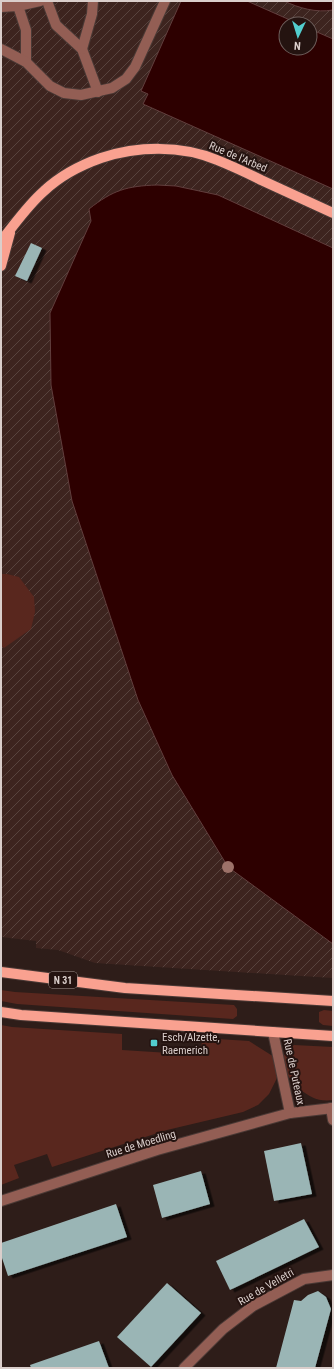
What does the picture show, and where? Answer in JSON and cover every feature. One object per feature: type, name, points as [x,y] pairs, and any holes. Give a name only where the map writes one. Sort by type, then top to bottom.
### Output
[{"type":"main road","name":"Rue de l'Arbed","points":[[1,242],[26,208],[45,190],[66,174],[89,162],[114,154],[140,149],[166,149],[191,152],[216,159],[333,213]]},
{"type":"main road","name":"Rue de l'Arbed","points":[[1,266],[11,229]]},
{"type":"main road","name":"N 31","points":[[1,972],[125,988],[333,1001]]},
{"type":"main road","points":[[1,1012],[28,1016],[333,1036]]},
{"type":"street","points":[[1,7],[18,6],[40,1]]},
{"type":"street","points":[[47,1],[56,25],[82,49],[98,92]]},
{"type":"street","points":[[82,49],[92,14],[93,1]]},
{"type":"street","points":[[1,49],[26,62],[50,86],[64,93],[81,95],[112,88],[126,79],[135,67],[165,1]]},
{"type":"street","points":[[18,6],[26,30],[26,62]]},
{"type":"street","name":"Rue de Puteaux","points":[[274,1032],[290,1113],[332,1108],[333,1120]]},
{"type":"street","name":"Rue de Moedling","points":[[1,1201],[156,1150],[290,1113]]},
{"type":"street","name":"Rue de Velletri","points":[[184,1368],[223,1329],[253,1306],[304,1279],[333,1275]]},
{"type":"shaded area","points":[[1,1],[333,1],[333,978],[95,963],[58,950],[36,948],[36,941],[1,937],[1,646],[4,648],[7,574],[1,574]]},
{"type":"shaded area","points":[[181,1],[247,1],[281,16],[278,16],[278,56],[318,56],[318,32],[333,39],[333,189],[143,104],[148,94],[141,91]]},
{"type":"shaded area","points":[[284,1],[333,1],[333,10],[320,11],[308,9]]},
{"type":"shaded area","points":[[137,186],[176,186],[218,195],[333,248],[333,944],[228,867],[172,775],[138,700],[72,501],[51,385],[50,313],[91,221],[89,209],[106,197],[121,190]]},
{"type":"shaded area","points":[[1,574],[19,577],[34,597],[35,612],[31,629],[4,648],[1,646]]},
{"type":"shaded area","points":[[1,990],[234,1005],[237,1009],[237,1016],[233,1019],[17,1004],[1,1001]]},
{"type":"shaded area","points":[[324,1010],[333,1011],[333,1026],[323,1025],[319,1022],[319,1012]]},
{"type":"shaded area","points":[[1,1025],[122,1034],[122,1050],[201,1055],[202,1038],[249,1041],[279,1060],[294,1045],[333,1047],[333,1100],[316,1099],[302,1091],[290,1079],[280,1065],[276,1080],[269,1094],[258,1105],[243,1112],[167,1130],[52,1167],[47,1154],[14,1165],[19,1178],[1,1185]]},
{"type":"building","points":[[31,243],[42,248],[27,281],[15,276]]},
{"type":"building","points":[[301,1143],[312,1194],[274,1201],[264,1151]]},
{"type":"building","points":[[201,1171],[210,1204],[162,1218],[153,1185]]},
{"type":"building","points":[[116,1204],[127,1237],[8,1276],[1,1255],[1,1243]]},
{"type":"building","points":[[304,1219],[319,1247],[230,1290],[216,1261]]},
{"type":"building","points":[[167,1283],[201,1313],[151,1367],[117,1337]]},
{"type":"building","points":[[318,1291],[326,1297],[331,1309],[315,1368],[276,1368],[294,1300],[301,1301],[308,1295]]},
{"type":"building","points":[[99,1341],[109,1368],[31,1368],[30,1365]]},
{"type":"place","name":"Esch/Alzette, Raemerich","points":[[154,1043]]}]
